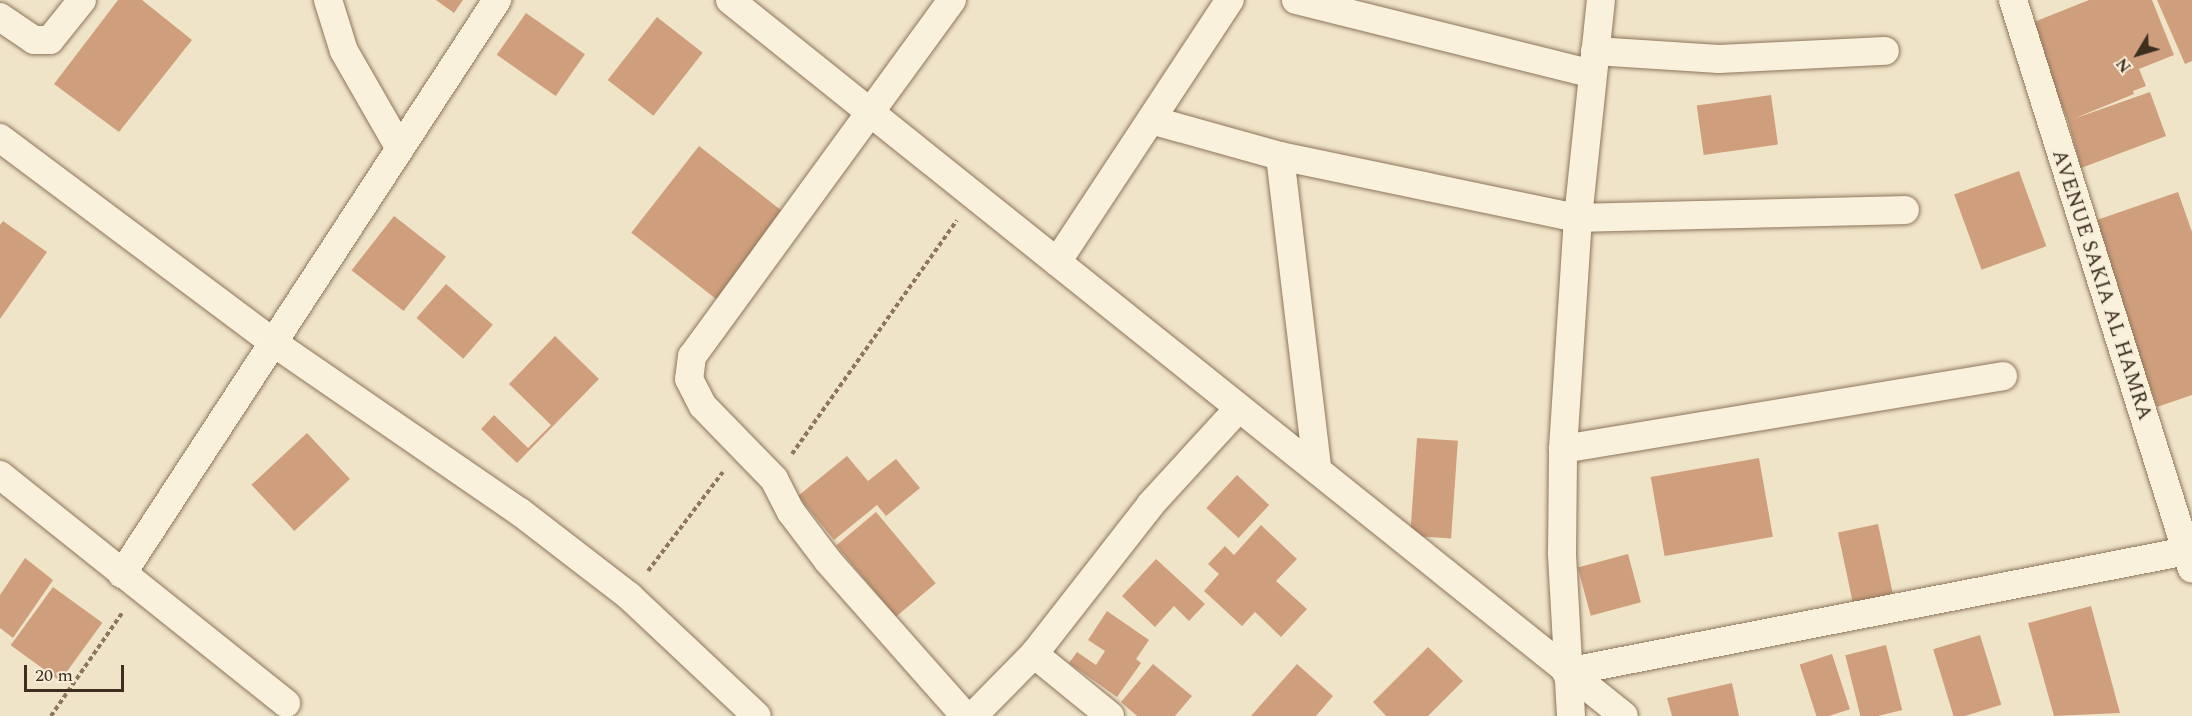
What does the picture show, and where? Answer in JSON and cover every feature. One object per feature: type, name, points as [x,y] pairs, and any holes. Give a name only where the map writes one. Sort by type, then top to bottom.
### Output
[{"type":"street","points":[[0,17],[34,40],[50,40],[82,0]]},
{"type":"street","points":[[328,0],[344,51],[399,147]]},
{"type":"street","points":[[130,581],[271,341],[496,0]]},
{"type":"street","points":[[952,0],[692,356],[689,379],[694,393],[741,448],[774,479],[791,512],[828,561],[965,716]]},
{"type":"street","points":[[1057,262],[1230,0]]},
{"type":"street","points":[[1296,0],[1593,63],[1885,51]]},
{"type":"street","points":[[1572,716],[1566,672],[1563,449],[1578,218],[1601,0]]},
{"type":"street","name":"AVENUE SAKIA AL HAMRA","points":[[2013,0],[2190,557]]},
{"type":"street","points":[[743,4],[1057,262],[1317,468],[1566,672],[1624,716]]},
{"type":"street","points":[[1151,120],[1280,156],[1578,218],[1905,210]]},
{"type":"street","points":[[0,138],[271,341],[520,512],[629,596],[758,716]]},
{"type":"street","points":[[1280,156],[1317,468]]},
{"type":"street","points":[[1563,449],[2003,376]]},
{"type":"street","points":[[973,716],[1034,654],[1151,504],[1239,408]]},
{"type":"street","points":[[0,476],[286,703]]},
{"type":"street","points":[[1566,672],[2190,557]]},
{"type":"street","points":[[1034,654],[1110,716]]},
{"type":"path","points":[[774,479],[975,194]]},
{"type":"path","points":[[629,596],[741,448]]},
{"type":"path","points":[[51,716],[130,581]]},
{"type":"building","points":[[118,0],[142,0],[192,40],[119,132],[54,84]]},
{"type":"building","points":[[436,0],[463,0],[454,13]]},
{"type":"building","points":[[2089,0],[2152,0],[2174,55],[2139,69],[2146,86],[2133,91],[2134,94],[2073,119],[2150,92],[2166,136],[2081,168],[2068,121],[2029,24]]},
{"type":"building","points":[[2157,0],[2192,0],[2192,61],[2185,64]]},
{"type":"building","points":[[526,13],[585,54],[556,96],[497,55]]},
{"type":"building","points":[[657,17],[703,53],[653,116],[608,80]]},
{"type":"building","points":[[1771,95],[1778,145],[1704,155],[1697,105]]},
{"type":"building","points":[[699,146],[784,212],[716,299],[631,233]]},
{"type":"building","points":[[2019,171],[2046,246],[1982,270],[1954,195]]},
{"type":"building","points":[[2178,192],[2192,232],[2192,395],[2157,407],[2091,222]]},
{"type":"building","points":[[394,216],[446,257],[404,311],[352,270]]},
{"type":"building","points":[[3,221],[47,252],[0,319],[0,225]]},
{"type":"building","points":[[446,284],[493,325],[463,359],[416,318]]},
{"type":"building","points":[[555,336],[599,379],[517,463],[481,429],[494,415],[528,448],[551,425],[509,384]]},
{"type":"building","points":[[307,433],[350,479],[294,531],[251,485]]},
{"type":"building","points":[[1417,438],[1458,441],[1451,539],[1410,536]]},
{"type":"building","points":[[847,456],[868,481],[896,459],[920,488],[886,516],[877,505],[834,540],[798,496]]},
{"type":"building","points":[[1759,458],[1773,537],[1665,556],[1651,477]]},
{"type":"building","points":[[1237,475],[1269,505],[1238,538],[1206,508]]},
{"type":"building","points":[[876,512],[936,583],[896,617],[836,545]]},
{"type":"building","points":[[1878,524],[1894,598],[1854,607],[1838,533]]},
{"type":"building","points":[[1261,525],[1297,559],[1276,581],[1307,609],[1281,637],[1255,612],[1242,626],[1204,591],[1219,574],[1208,564],[1225,546],[1234,555]]},
{"type":"building","points":[[1628,554],[1641,602],[1591,616],[1578,567]]},
{"type":"building","points":[[25,558],[53,580],[13,638],[0,628],[0,595]]},
{"type":"building","points":[[1156,559],[1205,604],[1189,621],[1174,606],[1155,627],[1122,596]]},
{"type":"building","points":[[53,587],[102,623],[60,681],[11,645]]},
{"type":"building","points":[[2091,606],[2120,713],[2054,716],[2028,623]]},
{"type":"building","points":[[1107,611],[1149,640],[1136,659],[1141,663],[1117,697],[1069,663],[1077,652],[1096,665],[1105,651],[1088,640]]},
{"type":"building","points":[[1980,635],[2001,705],[1965,716],[1954,716],[1933,649]]},
{"type":"building","points":[[1886,645],[1902,710],[1878,716],[1860,716],[1845,655]]},
{"type":"building","points":[[1428,647],[1463,681],[1428,716],[1386,716],[1373,702]]},
{"type":"building","points":[[1832,654],[1850,709],[1829,716],[1816,716],[1800,665]]},
{"type":"building","points":[[1153,664],[1192,696],[1175,716],[1137,716],[1121,702]]},
{"type":"building","points":[[1297,664],[1333,696],[1316,716],[1251,716]]},
{"type":"building","points":[[1732,683],[1739,716],[1672,716],[1667,698]]}]
